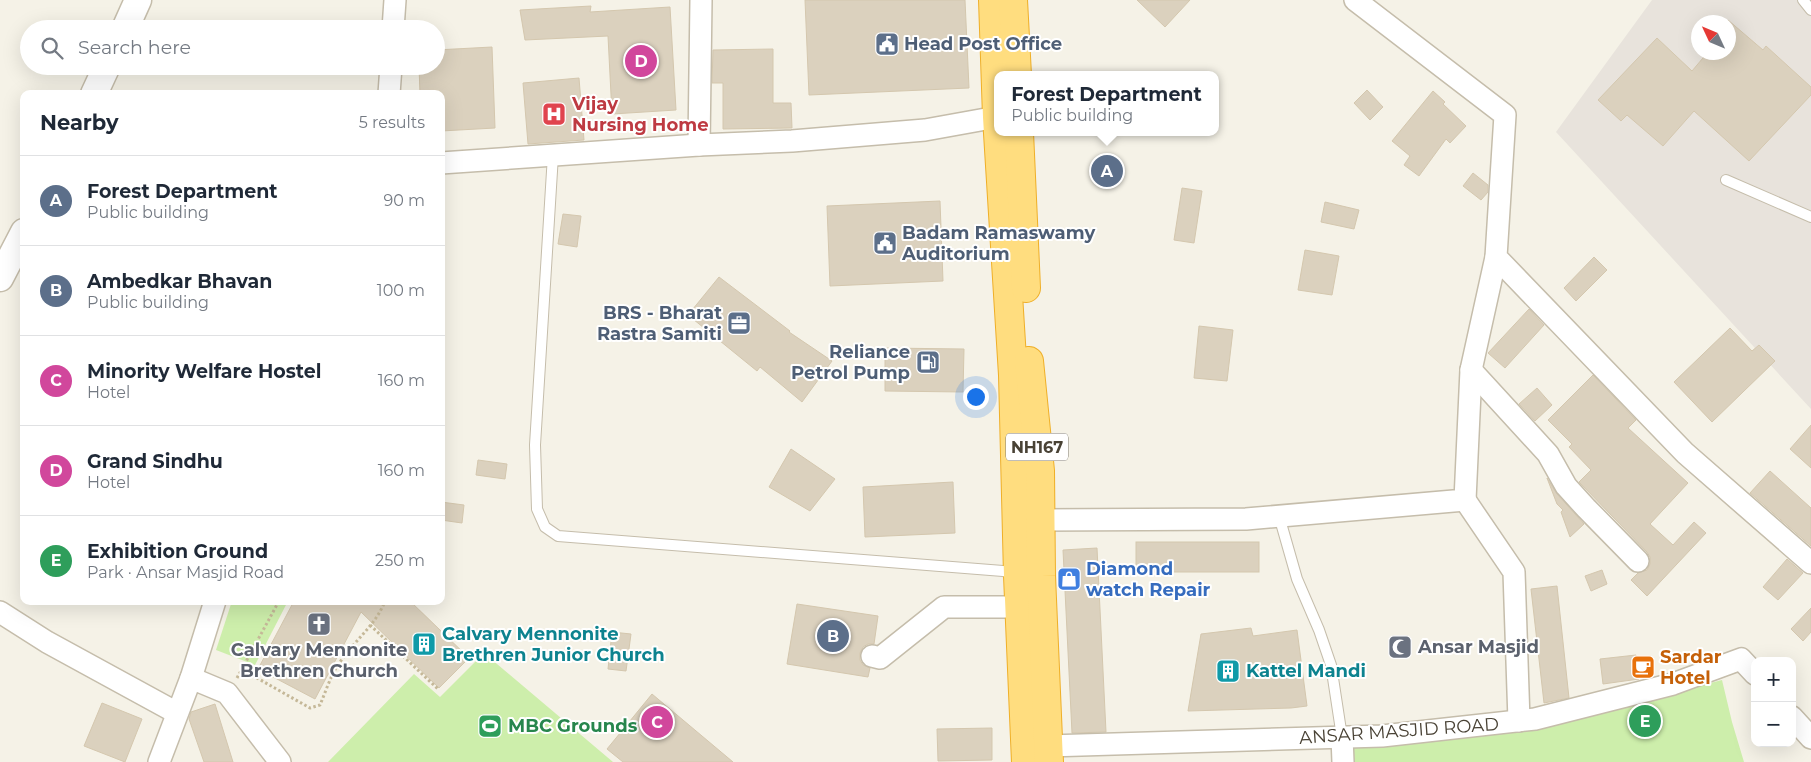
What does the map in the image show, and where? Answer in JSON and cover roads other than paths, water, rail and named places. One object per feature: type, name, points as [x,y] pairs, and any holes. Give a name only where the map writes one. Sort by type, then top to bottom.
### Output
[{"type":"highway","name":"NH167","points":[[993,0],[995,71]]},
{"type":"highway","points":[[1013,0],[1016,71]]},
{"type":"highway","name":"NH167","points":[[998,136],[1013,375],[1018,576],[1026,762]]},
{"type":"highway","name":"NH167","points":[[1019,136],[1029,360],[1040,471],[1040,520],[1049,754]]},
{"type":"street","points":[[129,20],[138,0]]},
{"type":"street","points":[[394,20],[395,0]]},
{"type":"street","points":[[699,145],[701,0]]},
{"type":"street","points":[[1355,0],[1505,115],[1496,257],[1471,370],[1465,500],[1514,572],[1519,721]]},
{"type":"street","points":[[96,90],[103,75]]},
{"type":"street","points":[[389,90],[390,75]]},
{"type":"street","points":[[445,163],[699,145],[792,141],[925,130],[994,118]]},
{"type":"street","points":[[0,278],[20,240]]},
{"type":"street","points":[[1496,257],[1685,452],[1811,563]]},
{"type":"street","points":[[1471,370],[1548,454],[1566,486],[1638,561]]},
{"type":"street","points":[[1040,520],[1246,519],[1465,500]]},
{"type":"street","points":[[159,762],[190,678],[214,605]]},
{"type":"street","points":[[872,656],[880,658],[944,607],[1020,607]]},
{"type":"street","points":[[0,612],[47,642],[176,713]]},
{"type":"street","name":"ANSAR MASJID ROAD","points":[[1049,754],[1382,736],[1519,721],[1535,719],[1748,667]]},
{"type":"street","points":[[190,678],[227,694],[280,762]]},
{"type":"street","points":[[1796,721],[1811,738]]},
{"type":"street","points":[[1342,737],[1343,762]]},
{"type":"lane","points":[[1802,0],[1811,10]]},
{"type":"lane","points":[[553,155],[535,445],[537,509],[545,527],[558,536],[1003,571],[1018,576]]},
{"type":"lane","points":[[1726,180],[1811,218]]},
{"type":"lane","points":[[1279,516],[1297,578],[1319,630],[1331,665],[1342,737]]},
{"type":"place","name":"Head Post Office","points":[[887,44]]},
{"type":"place","name":"Grand Sindhu","points":[[641,61]]},
{"type":"place","name":"Vijay Nursing Home","points":[[554,114]]},
{"type":"place","name":"Forest Department","points":[[1107,171]]},
{"type":"place","name":"Badam Ramaswamy Auditorium","points":[[885,243]]},
{"type":"place","name":"BRS - Bharat Rastra Samiti","points":[[739,323]]},
{"type":"place","name":"Reliance Petrol Pump","points":[[928,362]]},
{"type":"place","name":"Diamond watch Repair","points":[[1069,579]]},
{"type":"place","name":"Calvary Mennonite Brethren Church","points":[[319,624]]},
{"type":"place","name":"Ambedkar Bhavan","points":[[833,636]]},
{"type":"place","name":"Calvary Mennonite Brethren Junior Church","points":[[424,644]]},
{"type":"place","name":"Ansar Masjid","points":[[1400,647]]},
{"type":"place","name":"Sardar Hotel","points":[[1643,667]]},
{"type":"place","name":"Kattel Mandi","points":[[1228,671]]},
{"type":"place","name":"Exhibition Ground","points":[[1645,721]]},
{"type":"place","name":"Minority Welfare Hostel","points":[[657,722]]},
{"type":"place","name":"MBC Grounds","points":[[490,726]]}]
